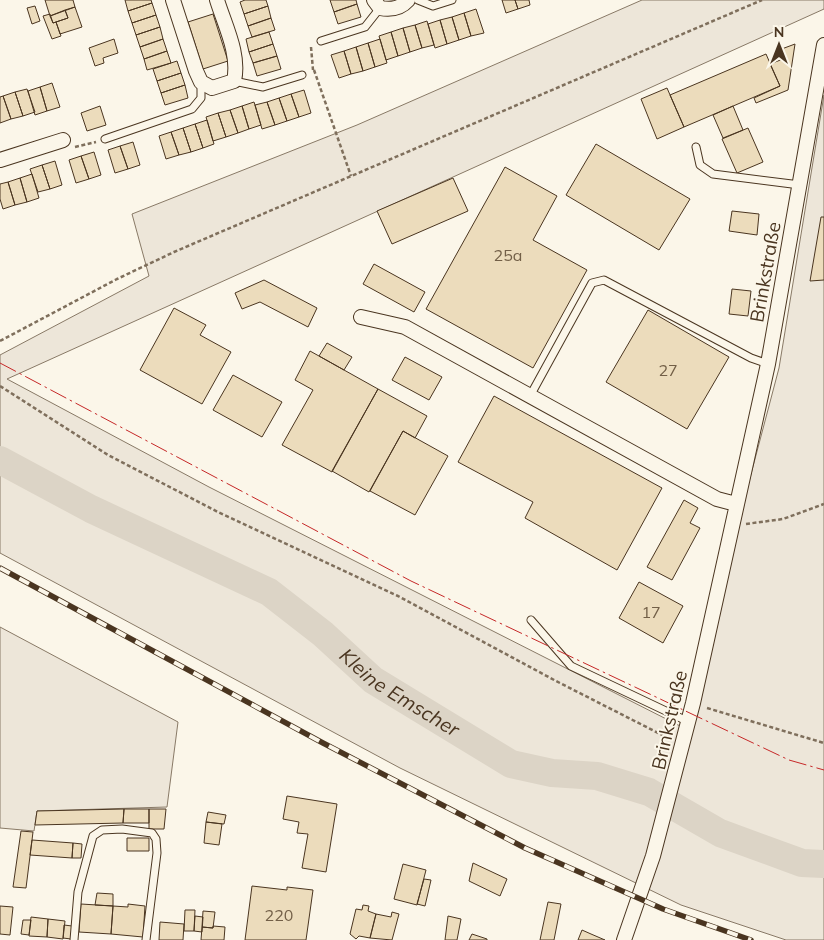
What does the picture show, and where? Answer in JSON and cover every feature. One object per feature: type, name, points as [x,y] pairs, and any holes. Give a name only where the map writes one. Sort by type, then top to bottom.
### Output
[{"type":"street","points":[[173,0],[201,82],[212,88],[234,81],[236,60],[217,0]]},
{"type":"street","points":[[377,4],[390,10],[402,6],[408,0]]},
{"type":"street","name":"Brinkstraße","points":[[624,940],[653,856],[689,722],[768,364],[824,45]]},
{"type":"street","points":[[0,160],[63,140]]},
{"type":"street","points":[[361,318],[405,326],[717,499],[736,504]]},
{"type":"lane","points":[[418,0],[433,6],[452,0]]},
{"type":"lane","points":[[321,41],[365,27],[377,4]]},
{"type":"lane","points":[[234,81],[263,87],[302,75]]},
{"type":"lane","points":[[105,139],[192,109],[201,98],[201,82]]},
{"type":"lane","points":[[696,147],[700,165],[713,174],[800,185]]},
{"type":"lane","points":[[530,396],[592,284],[604,280],[751,358],[768,364]]},
{"type":"lane","points":[[531,620],[571,666],[689,722]]},
{"type":"lane","points":[[74,940],[78,892],[91,840],[97,832],[108,829],[148,832],[156,839],[157,853],[146,940]]},
{"type":"path","points":[[0,341],[125,275],[762,0]]},
{"type":"path","points":[[321,41],[311,47],[314,70],[351,176]]},
{"type":"path","points":[[302,75],[314,70]]},
{"type":"path","points":[[63,140],[70,148],[105,139]]},
{"type":"path","points":[[0,386],[117,459],[218,512],[398,596],[683,747]]},
{"type":"path","points":[[732,523],[750,524],[783,519],[824,504]]},
{"type":"path","points":[[693,703],[824,743]]},
{"type":"shaded area","points":[[642,0],[824,0],[824,9],[7,379],[209,487],[684,728],[779,368],[824,95],[824,940],[786,940],[681,905],[400,768],[0,553],[0,355],[149,276],[132,214],[357,125]]},
{"type":"shaded area","points":[[0,627],[178,722],[167,807],[37,811],[34,831],[0,828]]},
{"type":"building","points":[[45,0],[73,0],[75,7],[50,16]]},
{"type":"building","points":[[125,0],[151,0],[152,3],[128,11]]},
{"type":"building","points":[[245,0],[266,0],[268,6],[244,14],[240,2]]},
{"type":"building","points":[[330,0],[356,0],[357,4],[334,12]]},
{"type":"building","points":[[502,0],[515,0],[518,9],[506,13]]},
{"type":"building","points":[[515,0],[529,0],[530,5],[518,9]]},
{"type":"building","points":[[152,3],[156,15],[132,23],[128,11]]},
{"type":"building","points":[[357,4],[361,17],[338,24],[334,12]]},
{"type":"building","points":[[35,6],[40,21],[32,24],[27,8]]},
{"type":"building","points":[[268,6],[271,18],[248,26],[244,14]]},
{"type":"building","points":[[75,7],[82,27],[60,34],[56,22],[68,18],[65,10]]},
{"type":"building","points":[[476,9],[484,33],[471,36],[464,13]]},
{"type":"building","points":[[65,10],[68,18],[53,23],[50,16]]},
{"type":"building","points":[[464,13],[471,36],[459,40],[452,17]]},
{"type":"building","points":[[50,14],[53,23],[56,22],[61,36],[52,39],[43,16]]},
{"type":"building","points":[[213,14],[228,61],[203,69],[188,22]]},
{"type":"building","points":[[156,15],[160,27],[136,35],[132,23]]},
{"type":"building","points":[[452,17],[459,40],[447,44],[440,20]]},
{"type":"building","points":[[271,18],[275,30],[252,37],[248,26]]},
{"type":"building","points":[[440,20],[447,44],[435,48],[428,24]]},
{"type":"building","points":[[427,21],[434,45],[422,48],[415,25]]},
{"type":"building","points":[[415,25],[422,48],[410,52],[403,28]]},
{"type":"building","points":[[160,27],[163,39],[140,47],[136,35]]},
{"type":"building","points":[[403,28],[410,52],[398,56],[391,32]]},
{"type":"building","points":[[269,32],[273,44],[249,52],[246,39]]},
{"type":"building","points":[[391,32],[398,56],[386,60],[379,36]]},
{"type":"building","points":[[114,39],[118,53],[103,58],[104,63],[95,66],[89,48]]},
{"type":"building","points":[[163,39],[167,51],[144,59],[140,47]]},
{"type":"building","points":[[380,39],[387,63],[375,67],[368,43]]},
{"type":"building","points":[[368,43],[375,67],[363,71],[356,47]]},
{"type":"building","points":[[273,44],[277,56],[253,63],[249,52]]},
{"type":"building","points":[[795,44],[788,90],[756,103],[754,98],[780,86],[770,64],[783,59],[779,50]]},
{"type":"building","points":[[356,47],[363,71],[351,74],[344,51]]},
{"type":"building","points":[[167,51],[171,63],[147,70],[144,59]]},
{"type":"building","points":[[344,51],[351,74],[339,78],[331,55]]},
{"type":"building","points":[[766,54],[780,86],[684,127],[670,95]]},
{"type":"building","points":[[277,56],[281,69],[257,76],[253,63]]},
{"type":"building","points":[[177,61],[181,73],[157,81],[153,69]]},
{"type":"building","points":[[181,73],[185,85],[161,93],[157,81]]},
{"type":"building","points":[[52,83],[60,107],[47,111],[40,87]]},
{"type":"building","points":[[185,85],[188,98],[165,105],[161,93]]},
{"type":"building","points":[[40,87],[47,111],[35,115],[28,91]]},
{"type":"building","points":[[667,88],[684,127],[657,139],[641,99]]},
{"type":"building","points":[[27,89],[35,112],[23,116],[15,92]]},
{"type":"building","points":[[304,90],[311,113],[299,117],[291,94]]},
{"type":"building","points":[[15,92],[23,116],[11,119],[3,96]]},
{"type":"building","points":[[291,94],[299,117],[287,121],[279,98]]},
{"type":"building","points":[[3,96],[11,119],[0,123],[0,97]]},
{"type":"building","points":[[279,98],[287,121],[275,125],[267,102]]},
{"type":"building","points":[[254,102],[261,125],[249,129],[242,106]]},
{"type":"building","points":[[267,102],[275,125],[262,129],[255,105]]},
{"type":"building","points":[[100,106],[106,125],[87,131],[81,113]]},
{"type":"building","points":[[242,106],[249,129],[238,133],[230,110]]},
{"type":"building","points":[[733,106],[743,130],[723,138],[713,115]]},
{"type":"building","points":[[230,110],[238,133],[226,137],[218,113]]},
{"type":"building","points":[[218,113],[226,137],[213,141],[206,117]]},
{"type":"building","points":[[207,120],[214,144],[203,148],[195,124]]},
{"type":"building","points":[[195,124],[203,148],[191,152],[183,128]]},
{"type":"building","points":[[183,128],[191,152],[179,155],[171,132]]},
{"type":"building","points":[[748,128],[763,162],[737,173],[722,139]]},
{"type":"building","points":[[171,132],[179,155],[166,159],[159,136]]},
{"type":"building","points":[[133,142],[140,165],[128,169],[120,146]]},
{"type":"building","points":[[596,144],[690,199],[659,250],[566,195]]},
{"type":"building","points":[[120,146],[128,169],[115,173],[108,150]]},
{"type":"building","points":[[94,152],[101,175],[89,179],[81,156]]},
{"type":"building","points":[[81,156],[89,179],[76,183],[69,160]]},
{"type":"building","points":[[55,161],[62,185],[50,189],[42,165]]},
{"type":"building","points":[[42,165],[50,189],[38,192],[30,169]]},
{"type":"building","points":[[505,167],[557,196],[533,240],[587,270],[533,368],[426,309]]},
{"type":"building","points":[[32,174],[39,198],[27,202],[20,178]]},
{"type":"building","points":[[20,178],[27,202],[15,205],[8,182]]},
{"type":"building","points":[[453,178],[468,211],[392,244],[377,211]]},
{"type":"building","points":[[8,182],[15,205],[3,209],[0,199],[0,184]]},
{"type":"building","points":[[732,211],[759,214],[757,235],[729,231]]},
{"type":"building","points":[[821,217],[824,217],[824,280],[810,281]]},
{"type":"building","points":[[374,264],[425,292],[414,312],[363,284]]},
{"type":"building","points":[[264,280],[317,308],[308,327],[260,302],[242,309],[235,293]]},
{"type":"building","points":[[732,289],[751,291],[748,316],[729,314]]},
{"type":"building","points":[[174,308],[206,325],[200,335],[231,352],[202,404],[140,370]]},
{"type":"building","points":[[648,310],[729,357],[687,429],[606,382]]},
{"type":"building","points":[[327,343],[352,357],[344,370],[319,356]]},
{"type":"building","points":[[310,351],[378,389],[332,472],[282,445],[313,390],[295,380]]},
{"type":"building","points":[[405,357],[442,377],[429,400],[392,380]]},
{"type":"building","points":[[233,375],[282,402],[262,437],[213,410]]},
{"type":"building","points":[[378,389],[427,416],[415,438],[403,431],[369,492],[332,471]]},
{"type":"building","points":[[494,396],[662,488],[617,570],[525,518],[533,502],[458,462]]},
{"type":"building","points":[[403,431],[448,456],[415,515],[370,491]]},
{"type":"building","points":[[684,500],[698,508],[690,523],[700,528],[672,580],[647,567]]},
{"type":"building","points":[[639,582],[683,606],[663,643],[619,618]]},
{"type":"building","points":[[287,796],[337,804],[326,872],[302,868],[308,834],[297,833],[299,822],[283,819]]},
{"type":"building","points":[[124,809],[123,823],[35,825],[37,811]]},
{"type":"building","points":[[124,809],[149,809],[149,823],[123,823]]},
{"type":"building","points":[[149,809],[166,809],[164,829],[149,829]]},
{"type":"building","points":[[208,812],[226,815],[224,824],[206,822]]},
{"type":"building","points":[[206,822],[222,824],[219,845],[204,843]]},
{"type":"building","points":[[21,831],[33,832],[26,888],[13,887]]},
{"type":"building","points":[[127,838],[149,838],[149,851],[127,851]]},
{"type":"building","points":[[32,840],[73,843],[72,858],[30,855]]},
{"type":"building","points":[[73,843],[82,844],[81,858],[72,858]]},
{"type":"building","points":[[473,863],[507,879],[500,896],[469,881]]},
{"type":"building","points":[[403,864],[426,870],[417,905],[394,899]]},
{"type":"building","points":[[424,879],[431,880],[425,906],[417,904]]},
{"type":"building","points":[[252,886],[287,890],[287,887],[313,890],[306,940],[245,940]]},
{"type":"building","points":[[97,893],[113,894],[113,906],[95,905]]},
{"type":"building","points":[[548,902],[561,904],[554,940],[540,940]]},
{"type":"building","points":[[81,904],[113,906],[111,934],[79,932]]},
{"type":"building","points":[[128,904],[145,906],[143,937],[111,934],[113,906],[128,907]]},
{"type":"building","points":[[363,905],[369,906],[368,911],[376,914],[370,938],[359,936],[356,939],[350,934],[356,909],[362,910]]},
{"type":"building","points":[[0,906],[13,907],[10,935],[0,934]]},
{"type":"building","points":[[185,910],[195,910],[194,931],[184,931]]},
{"type":"building","points":[[203,911],[215,912],[213,928],[202,927]]},
{"type":"building","points":[[392,912],[399,914],[392,940],[370,938],[376,914],[391,917]]},
{"type":"building","points":[[195,916],[203,917],[202,932],[194,931]]},
{"type":"building","points":[[448,916],[461,919],[457,940],[445,940]]},
{"type":"building","points":[[31,917],[48,919],[47,937],[29,936]]},
{"type":"building","points":[[48,919],[65,921],[63,939],[47,937]]},
{"type":"building","points":[[23,920],[31,920],[29,935],[21,934]]},
{"type":"building","points":[[160,922],[184,924],[183,940],[159,940]]},
{"type":"building","points":[[64,925],[72,926],[71,939],[63,938]]},
{"type":"building","points":[[213,926],[225,927],[224,940],[201,940],[202,927],[213,928]]},
{"type":"building","points":[[582,930],[591,934],[605,940],[578,940]]},
{"type":"building","points":[[472,934],[487,939],[487,940],[469,940]]},
{"type":"waterway","name":"Kleine Emscher","points":[[0,460],[91,509],[269,592],[323,634],[373,680],[511,764],[552,773],[597,776],[649,792],[720,833],[802,863],[824,864]]},
{"type":"railway","points":[[0,568],[323,743],[525,848],[663,909],[751,940]]},
{"type":"power","points":[[0,363],[411,581],[789,760],[824,770]]}]
